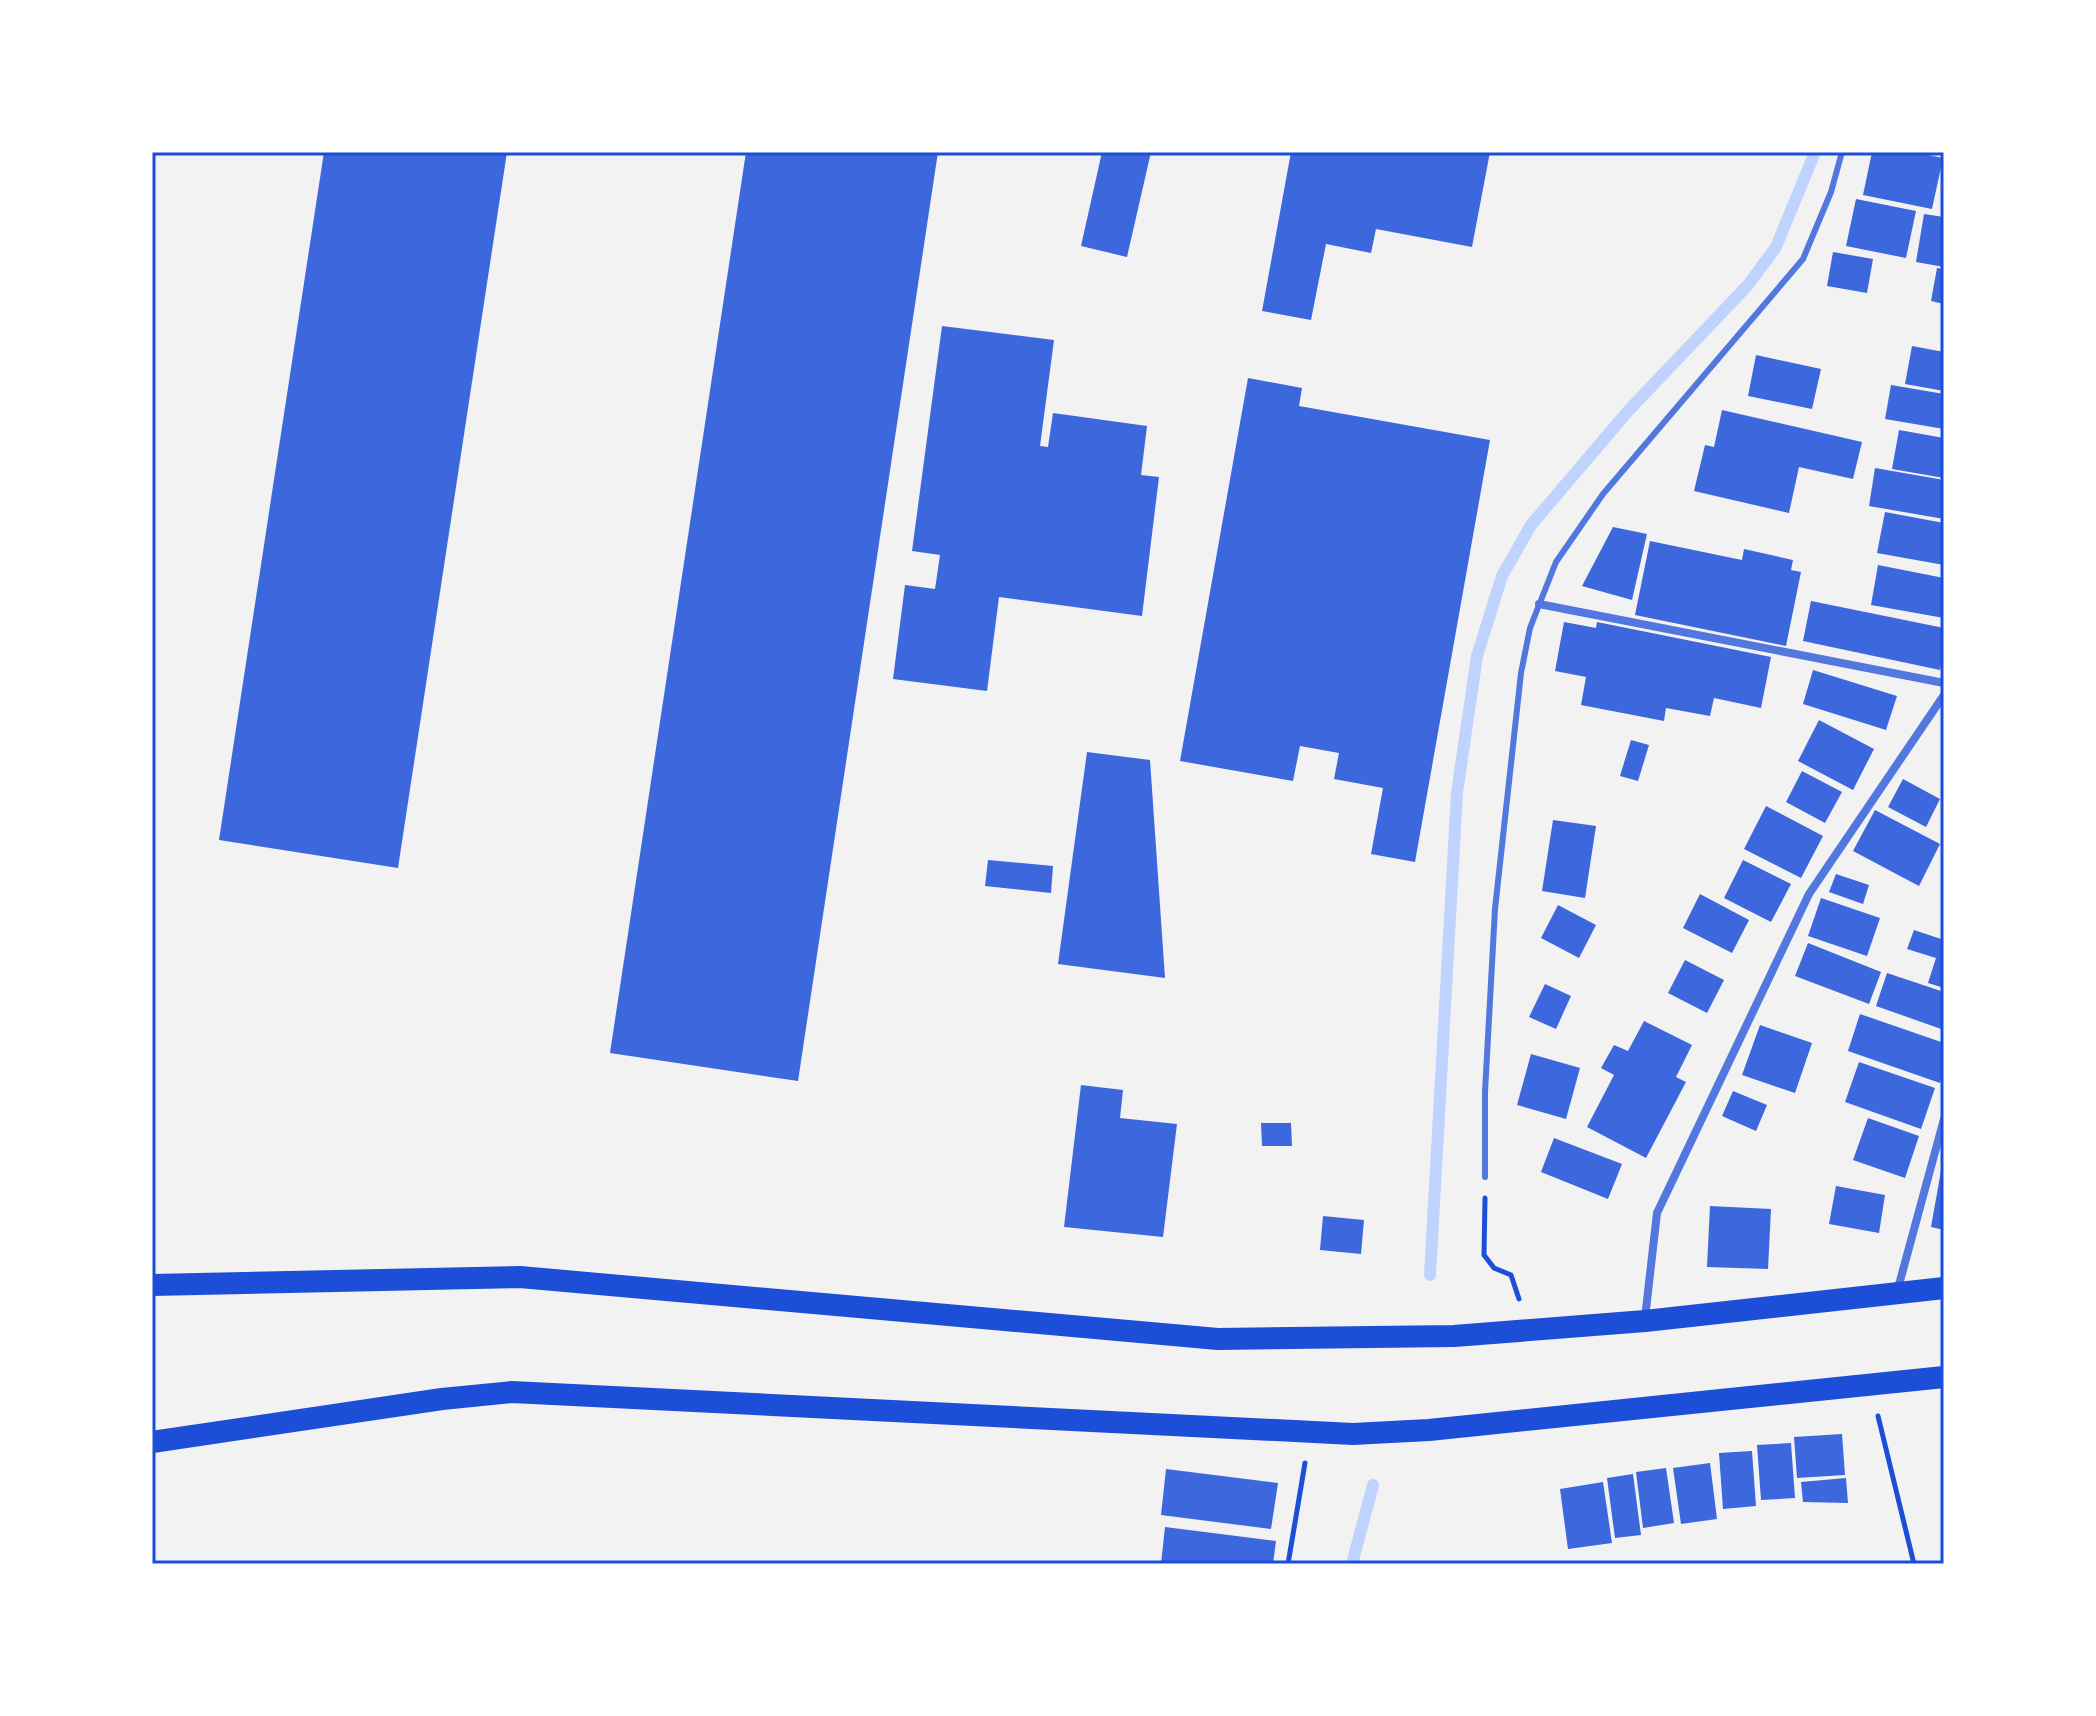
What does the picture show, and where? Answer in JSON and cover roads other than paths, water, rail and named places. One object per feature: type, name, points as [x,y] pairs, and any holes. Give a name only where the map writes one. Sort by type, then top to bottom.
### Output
[{"type":"highway","points":[[152,1285],[520,1277],[1218,1339],[1454,1336],[1645,1321],[1944,1288]]},
{"type":"highway","points":[[152,1442],[442,1399],[512,1392],[1353,1434],[1429,1430],[1944,1377]]},
{"type":"street","points":[[1539,604],[1944,683]]},
{"type":"street","points":[[1645,1321],[1657,1213],[1809,894],[1944,695]]},
{"type":"street","points":[[1897,1292],[1944,1119]]},
{"type":"lane","points":[[1485,1177],[1495,909],[1521,673],[1530,628],[1556,562],[1603,494],[1803,259],[1831,192],[1842,152]]},
{"type":"waterway","points":[[1430,1275],[1457,793],[1477,656],[1502,576],[1531,525],[1629,410],[1748,285],[1776,247],[1815,152]]},
{"type":"waterway","points":[[1352,1564],[1373,1485]]}]
